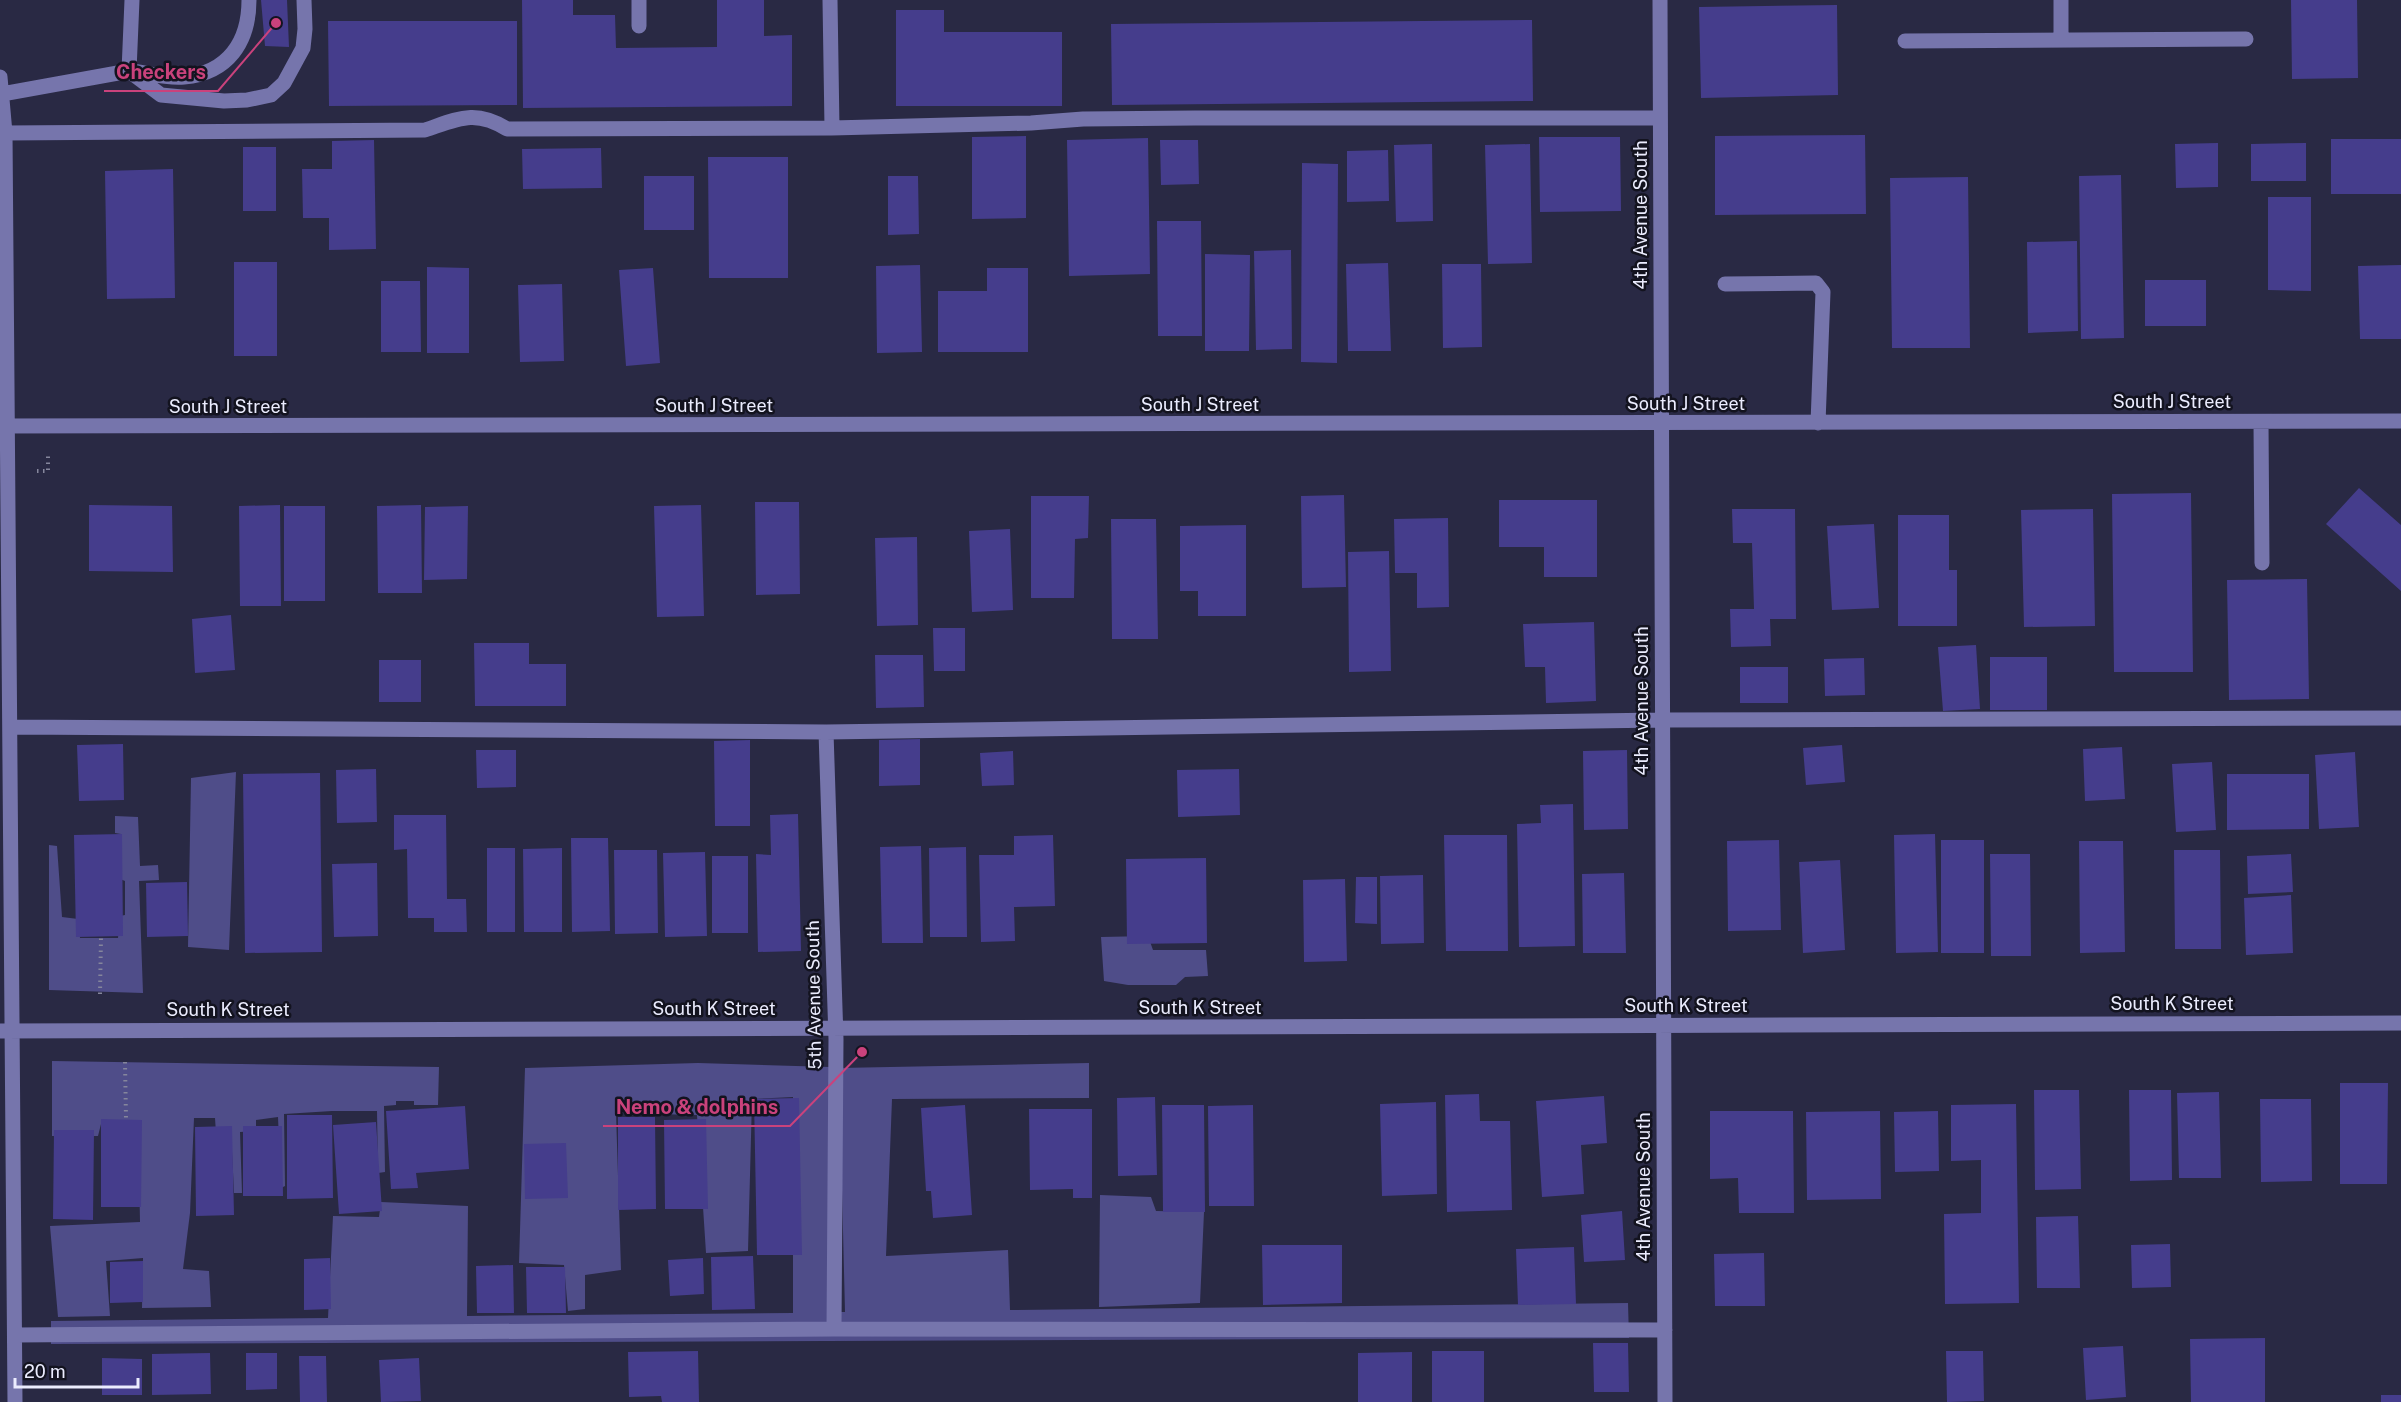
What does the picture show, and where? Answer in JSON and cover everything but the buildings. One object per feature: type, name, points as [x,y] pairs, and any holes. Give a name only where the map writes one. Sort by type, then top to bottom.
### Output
[{"type":"street","points":[[129,71],[132,0]]},
{"type":"street","points":[[2,94],[129,71],[183,78],[218,68],[232,56],[242,37],[249,13],[249,0]]},
{"type":"street","points":[[129,71],[161,95],[224,101],[247,100],[272,95],[284,83],[303,48],[304,0]]},
{"type":"street","points":[[639,0],[639,26]]},
{"type":"street","points":[[831,0],[832,128]]},
{"type":"street","name":"4th Avenue South","points":[[1660,0],[1665,1402]]},
{"type":"street","points":[[2061,0],[2061,39]]},
{"type":"street","points":[[1905,41],[2247,39]]},
{"type":"street","points":[[0,77],[5,133],[5,426],[12,728],[8,1030],[15,1402]]},
{"type":"street","points":[[5,133],[425,130],[467,116],[494,121],[507,129],[832,128],[1195,118],[1660,118]]},
{"type":"street","points":[[1725,284],[1816,284],[1820,287],[1823,292],[1818,423]]},
{"type":"street","name":"South J Street","points":[[5,426],[2401,421]]},
{"type":"street","points":[[2261,422],[2262,563]]},
{"type":"street","points":[[12,728],[826,732],[1661,720],[2401,718]]},
{"type":"street","name":"5th Avenue South","points":[[826,732],[835,1029],[834,1329]]},
{"type":"street","name":"South K Street","points":[[8,1030],[2401,1023]]},
{"type":"street","points":[[15,1335],[834,1329],[1665,1330]]},
{"type":"path","points":[[100,993],[101,937]]},
{"type":"path","points":[[125,1062],[126,1119]]},
{"type":"shaded area","points":[[236,772],[229,950],[188,947],[191,778]]},
{"type":"shaded area","points":[[115,816],[138,817],[140,866],[158,865],[159,880],[139,881],[143,993],[49,990],[49,845],[57,846],[62,917],[78,919],[80,938],[118,938],[120,916],[125,915],[125,881],[120,879],[121,834],[115,833]]},
{"type":"shaded area","points":[[1148,936],[1153,950],[1206,950],[1208,976],[1185,977],[1176,985],[1128,985],[1104,981],[1101,937]]},
{"type":"shaded area","points":[[52,1061],[439,1067],[438,1105],[414,1105],[414,1101],[396,1101],[396,1105],[384,1106],[385,1172],[378,1173],[377,1111],[284,1114],[285,1186],[281,1188],[278,1117],[256,1120],[256,1131],[240,1132],[242,1193],[234,1193],[231,1132],[216,1133],[215,1118],[194,1118],[190,1213],[183,1269],[209,1271],[211,1307],[142,1308],[143,1258],[106,1261],[110,1316],[58,1317],[50,1226],[140,1222],[138,1120],[102,1120],[98,1136],[52,1136]]},
{"type":"shaded area","points":[[698,1063],[830,1067],[836,1096],[827,1312],[845,1312],[839,1068],[1089,1063],[1089,1098],[892,1099],[886,1256],[1008,1250],[1010,1310],[1628,1303],[1629,1338],[51,1344],[51,1321],[328,1318],[333,1216],[379,1217],[381,1202],[468,1206],[467,1316],[793,1313],[793,1097],[752,1099],[748,1251],[706,1253],[697,1115],[616,1113],[621,1270],[585,1275],[585,1309],[568,1311],[564,1265],[519,1263],[525,1068]]},
{"type":"shaded area","points":[[1100,1195],[1151,1197],[1156,1211],[1204,1212],[1200,1303],[1099,1307]]},
{"type":"place","name":"Checkers","points":[[276,23]]},
{"type":"place","name":"Nemo & dolphins","points":[[862,1052]]}]
